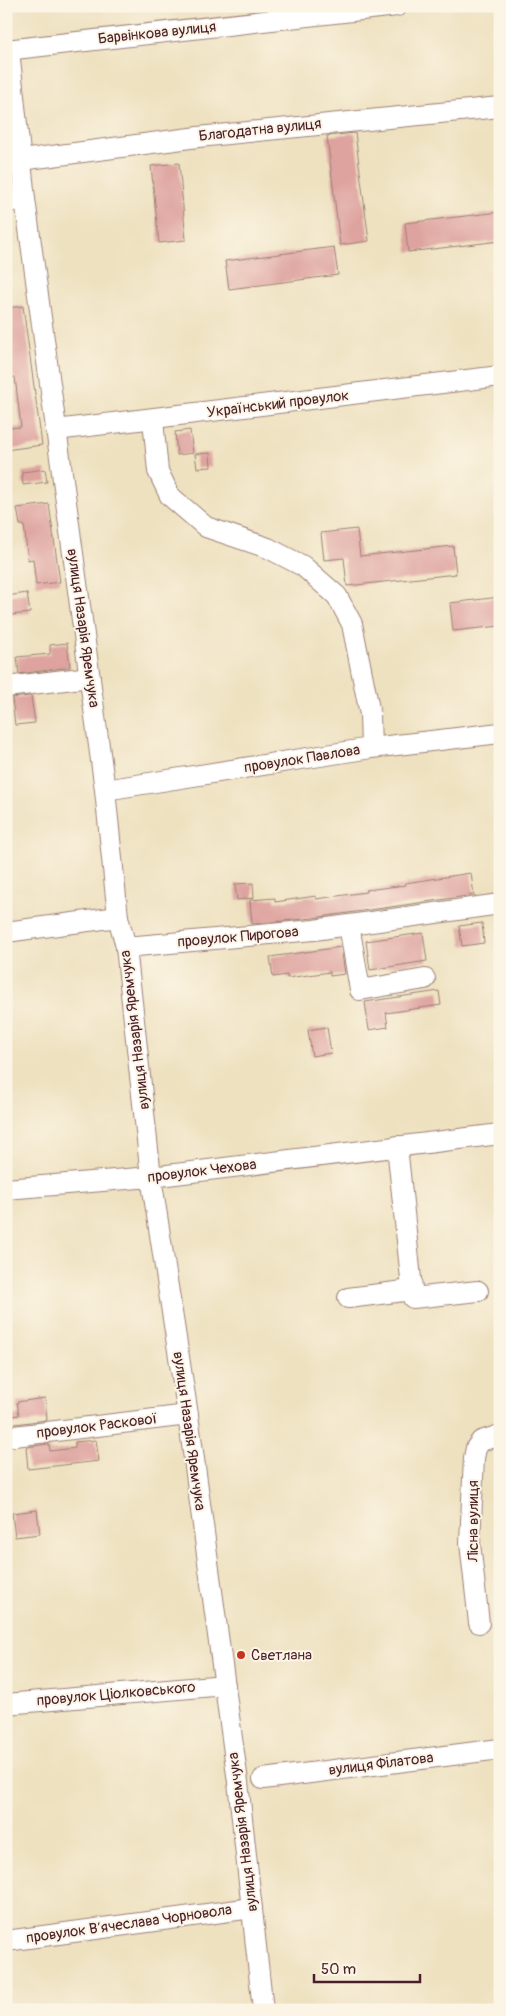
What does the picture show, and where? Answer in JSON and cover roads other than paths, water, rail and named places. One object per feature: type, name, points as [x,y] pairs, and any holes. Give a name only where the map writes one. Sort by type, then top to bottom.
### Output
[{"type":"street","name":"Барвінкова вулиця","points":[[7,50],[397,6]]},
{"type":"street","name":"вулиця Назарія Яремчука","points":[[7,50],[21,160],[16,200],[56,430],[90,677],[105,790],[118,916],[126,947],[151,1178],[188,1415],[225,1685],[263,2010]]},
{"type":"street","name":"Благодатна вулиця","points":[[21,160],[198,137],[500,107]]},
{"type":"street","name":"Український провулок","points":[[56,430],[153,420],[500,376]]},
{"type":"street","points":[[153,420],[158,470],[170,496],[206,526],[268,548],[303,566],[337,596],[352,624],[370,714],[371,748]]},
{"type":"street","points":[[6,687],[90,677]]},
{"type":"street","name":"провулок Павлова","points":[[105,790],[371,748],[500,733]]},
{"type":"street","name":"провулок Пирогова","points":[[126,947],[314,930],[500,904]]},
{"type":"street","points":[[6,932],[118,916]]},
{"type":"street","points":[[349,925],[360,990],[425,979]]},
{"type":"street","name":"провулок Чехова","points":[[6,1190],[151,1178],[500,1134]]},
{"type":"street","points":[[397,1146],[413,1298],[478,1291]]},
{"type":"street","points":[[348,1298],[412,1290]]},
{"type":"street","name":"провулок Раскової","points":[[6,1438],[188,1415]]},
{"type":"street","name":"Лісна вулиця","points":[[479,1623],[470,1543],[474,1458],[476,1448],[481,1441],[500,1435]]},
{"type":"street","name":"провулок Ціолковського","points":[[6,1704],[225,1685]]},
{"type":"street","name":"вулиця Філатова","points":[[263,1779],[500,1749]]},
{"type":"street","name":"провулок Вʼячеслава Чорновола","points":[[6,1941],[252,1908]]},
{"type":"place","name":"Светлана","points":[[241,1655]]}]
